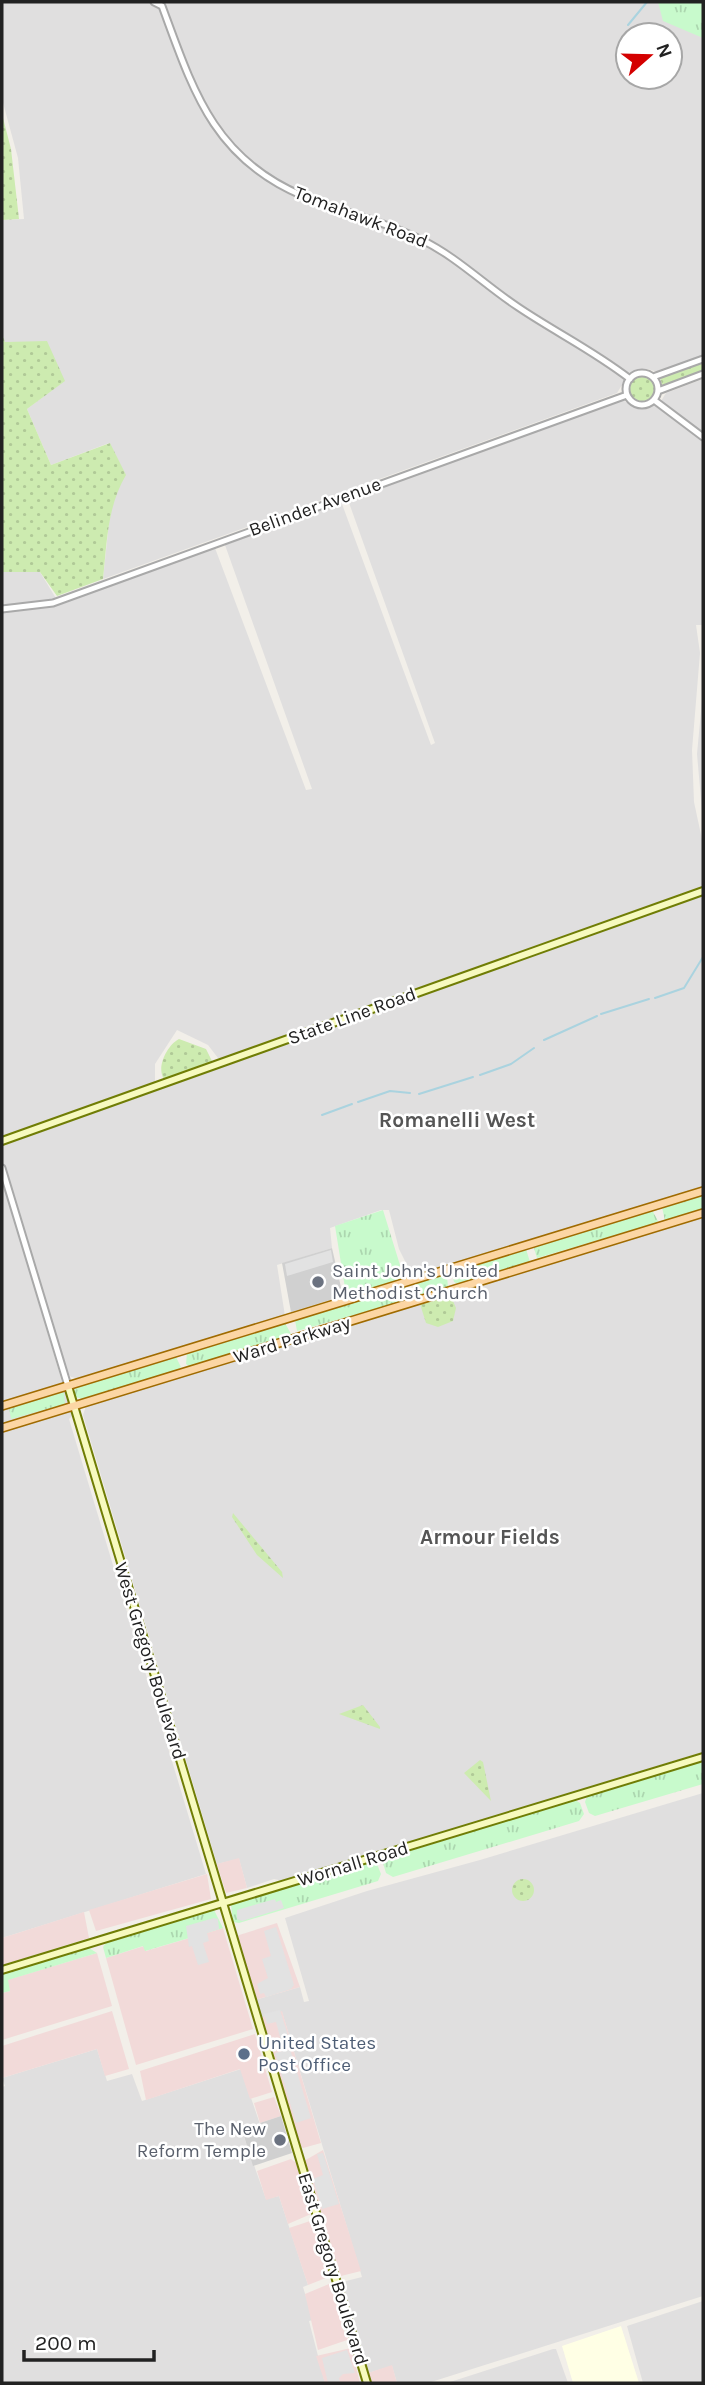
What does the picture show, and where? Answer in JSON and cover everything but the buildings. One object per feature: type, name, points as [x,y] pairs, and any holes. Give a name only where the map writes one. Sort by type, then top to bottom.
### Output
[{"type":"main road","name":"State Line Road","points":[[2,1141],[703,891]]},
{"type":"main road","name":"Ward Parkway","points":[[2,1406],[703,1191]]},
{"type":"main road","name":"Ward Parkway","points":[[2,1429],[703,1213]]},
{"type":"main road","name":"West Gregory Boulevard","points":[[68,1386],[298,2155]]},
{"type":"main road","name":"Wornall Road","points":[[2,1970],[703,1757]]},
{"type":"main road","name":"East Gregory Boulevard","points":[[298,2155],[367,2383]]},
{"type":"street","name":"Tomahawk Road","points":[[154,2],[162,6],[194,93],[217,130],[251,165],[302,195],[400,229],[440,249],[494,290],[584,345],[629,379]]},
{"type":"street","points":[[653,377],[658,391],[654,400],[640,405],[632,402],[627,394],[629,379],[642,373],[653,377],[703,359]]},
{"type":"street","points":[[658,391],[703,374]]},
{"type":"street","name":"Belinder Avenue","points":[[2,610],[53,603],[627,394]]},
{"type":"street","points":[[654,400],[703,437]]},
{"type":"street","name":"West Gregory Boulevard","points":[[2,1168],[68,1386]]},
{"type":"shaded area","points":[[2,2],[703,2],[703,355],[657,372],[648,369],[630,372],[617,393],[103,579],[115,493],[109,443],[51,465],[27,409],[64,381],[5,342],[2,334],[2,220],[24,219],[18,158],[2,99]]},
{"type":"shaded area","points":[[703,379],[703,625],[696,625],[700,653],[692,750],[694,802],[703,844],[703,888],[223,1059],[218,1058],[208,1045],[177,1030],[155,1064],[155,1082],[151,1085],[2,1137],[2,612],[60,604],[215,548],[306,790],[312,789],[225,545],[335,503],[342,504],[431,745],[435,743],[348,500],[621,399],[636,408],[649,408],[661,401],[666,393]]},
{"type":"shaded area","points":[[2,572],[40,572],[57,600],[2,607]]},
{"type":"shaded area","points":[[703,690],[703,822],[697,754]]},
{"type":"shaded area","points":[[703,893],[703,1189],[413,1277],[399,1249],[389,1210],[381,1210],[330,1228],[332,1248],[277,1265],[285,1316],[81,1379],[71,1377],[67,1372],[2,1161],[2,1145]]},
{"type":"shaded area","points":[[2,1178],[72,1416],[69,1419],[206,1874],[2,1938]]},
{"type":"shaded area","points":[[703,1216],[703,1752],[283,1881],[274,1879],[247,1888],[239,1859],[217,1864],[83,1415],[86,1406]]},
{"type":"shaded area","points":[[332,1248],[343,1296],[291,1312],[282,1263]]},
{"type":"shaded area","points":[[331,1250],[333,1262],[287,1276],[285,1264]]},
{"type":"shaded area","points":[[703,1793],[703,2296],[428,2383],[397,2383],[392,2366],[368,2373],[340,2286],[342,2282],[362,2277],[282,2012],[260,2018],[255,2000],[300,1987],[304,2002],[309,2001],[285,1918],[367,1891]]},
{"type":"shaded area","points":[[239,1858],[247,1888],[226,1893],[217,1864]]},
{"type":"shaded area","points":[[207,1874],[211,1899],[96,1931],[89,1910]]},
{"type":"shaded area","points":[[275,1899],[276,1902],[281,1900],[284,1908],[242,1921],[237,1919],[237,1910]]},
{"type":"shaded area","points":[[84,1912],[89,1938],[2,1965],[2,1938]]},
{"type":"shaded area","points":[[218,1919],[219,1929],[207,1933],[209,1941],[203,1943],[209,1962],[198,1965],[192,1946],[189,1947],[186,1926]]},
{"type":"shaded area","points":[[277,1923],[300,1987],[255,2000],[236,1936]]},
{"type":"shaded area","points":[[276,1927],[294,1985],[291,1989],[266,1997],[264,1993],[260,1994],[257,1984],[268,1978],[262,1959],[271,1956],[264,1931]]},
{"type":"shaded area","points":[[223,1928],[253,2029],[136,2065],[106,1958],[144,1946],[146,1951]]},
{"type":"shaded area","points":[[97,1953],[112,2006],[2,2040],[2,1993],[10,1991],[7,1980]]},
{"type":"shaded area","points":[[280,2010],[291,2045],[283,2048],[276,2022],[267,2024],[264,2014]]},
{"type":"shaded area","points":[[112,2011],[129,2069],[105,2076],[97,2049],[2,2078],[2,2046]]},
{"type":"shaded area","points":[[282,2011],[321,2143],[303,2148],[299,2145],[260,2018]]},
{"type":"shaded area","points":[[255,2034],[272,2092],[250,2099],[240,2069],[146,2100],[140,2071]]},
{"type":"shaded area","points":[[97,2049],[107,2081],[132,2074],[142,2101],[241,2069],[262,2130],[244,2137],[266,2199],[279,2196],[308,2285],[303,2287],[313,2320],[309,2321],[325,2383],[2,2383],[2,2087],[5,2086],[2,2078]]},
{"type":"shaded area","points":[[290,2049],[311,2118],[296,2123],[275,2053]]},
{"type":"shaded area","points":[[274,2097],[281,2116],[260,2123],[254,2103]]},
{"type":"shaded area","points":[[281,2116],[292,2153],[253,2166],[244,2136],[261,2130],[260,2123]]},
{"type":"shaded area","points":[[323,2150],[361,2271],[341,2276],[335,2270],[304,2161]]},
{"type":"shaded area","points":[[323,2153],[339,2204],[322,2209],[313,2179],[323,2175],[317,2154]]},
{"type":"shaded area","points":[[291,2159],[296,2163],[311,2214],[288,2224],[279,2196],[266,2200],[257,2171]]},
{"type":"shaded area","points":[[314,2222],[331,2276],[308,2285],[289,2228]]},
{"type":"shaded area","points":[[329,2284],[334,2287],[332,2291],[345,2335],[350,2339],[318,2350],[305,2294]]},
{"type":"shaded area","points":[[703,2301],[703,2383],[643,2383],[627,2326]]},
{"type":"shaded area","points":[[621,2326],[639,2383],[573,2383],[562,2346]]},
{"type":"shaded area","points":[[351,2348],[360,2383],[325,2383],[316,2356]]},
{"type":"shaded area","points":[[553,2349],[556,2349],[568,2383],[447,2383]]},
{"type":"shaded area","points":[[347,2350],[355,2373],[343,2374],[339,2378],[340,2383],[328,2383],[322,2358]]},
{"type":"shaded area","points":[[392,2365],[397,2383],[371,2383],[368,2373]]},
{"type":"green space","points":[[658,2],[703,2],[703,38],[684,30],[684,21],[663,21]]},
{"type":"green space","points":[[2,114],[11,149],[19,219],[2,220]]},
{"type":"green space","points":[[2,334],[5,342],[47,341],[65,381],[27,409],[51,465],[110,443],[126,475],[111,512],[103,579],[57,596],[40,572],[2,572]]},
{"type":"green space","points":[[703,361],[703,372],[662,385],[660,377]]},
{"type":"green space","points":[[642,376],[651,380],[655,389],[651,398],[642,402],[633,398],[629,389],[633,380]]},
{"type":"green space","points":[[179,1039],[206,1049],[212,1061],[164,1079],[161,1069],[164,1057],[170,1046]]},
{"type":"green space","points":[[703,1195],[703,1209],[665,1221],[662,1207]]},
{"type":"green space","points":[[383,1210],[404,1278],[349,1296],[345,1288],[335,1226]]},
{"type":"green space","points":[[652,1210],[658,1221],[656,1223],[537,1258],[534,1248],[536,1246]]},
{"type":"green space","points":[[526,1249],[530,1262],[458,1284],[454,1282],[452,1273],[455,1271]]},
{"type":"green space","points":[[443,1275],[447,1277],[448,1287],[417,1295],[415,1284]]},
{"type":"green space","points":[[404,1287],[410,1297],[407,1300],[297,1331],[295,1320]]},
{"type":"green space","points":[[450,1294],[456,1308],[453,1321],[438,1327],[426,1323],[420,1304]]},
{"type":"green space","points":[[285,1323],[291,1334],[288,1336],[190,1367],[186,1364],[187,1353]]},
{"type":"green space","points":[[176,1357],[181,1367],[177,1370],[83,1399],[75,1397],[75,1387]]},
{"type":"green space","points":[[64,1393],[65,1404],[11,1419],[9,1408]]},
{"type":"green space","points":[[233,1513],[282,1572],[283,1578],[257,1555],[232,1517]]},
{"type":"green space","points":[[363,1705],[380,1727],[380,1729],[339,1714]]},
{"type":"green space","points":[[480,1760],[483,1762],[491,1801],[464,1773]]},
{"type":"green space","points":[[703,1760],[703,1784],[595,1816],[589,1813],[585,1802],[587,1796]]},
{"type":"green space","points":[[575,1800],[580,1803],[584,1814],[579,1821],[393,1877],[386,1873],[383,1863],[387,1858]]},
{"type":"green space","points":[[372,1862],[377,1864],[381,1874],[378,1881],[239,1923],[233,1922],[231,1905]]},
{"type":"green space","points":[[523,1879],[531,1882],[534,1890],[531,1898],[523,1901],[515,1898],[512,1890],[515,1882]]},
{"type":"green space","points":[[214,1910],[223,1928],[145,1951],[143,1946],[106,1958],[103,1947],[106,1943]]},
{"type":"green space","points":[[89,1948],[97,1953],[8,1980],[10,1991],[2,1993],[2,1974]]},
{"type":"waterway","points":[[631,21],[647,2]]},
{"type":"waterway","points":[[655,998],[684,988],[703,957]]},
{"type":"waterway","points":[[601,1014],[649,999]]},
{"type":"waterway","points":[[544,1040],[597,1016]]},
{"type":"waterway","points":[[480,1075],[511,1064],[534,1048]]},
{"type":"waterway","points":[[419,1094],[473,1077]]},
{"type":"waterway","points":[[358,1102],[390,1091],[410,1093]]},
{"type":"waterway","points":[[322,1115],[352,1104]]},
{"type":"place","name":"Saint John's United Methodist Church","points":[[318,1282]]},
{"type":"place","name":"United States Post Office","points":[[244,2054]]},
{"type":"place","name":"The New Reform Temple","points":[[280,2140]]},
{"type":"district","name":"Romanelli West","points":[[457,1120]]},
{"type":"district","name":"Armour Fields","points":[[490,1537]]}]
